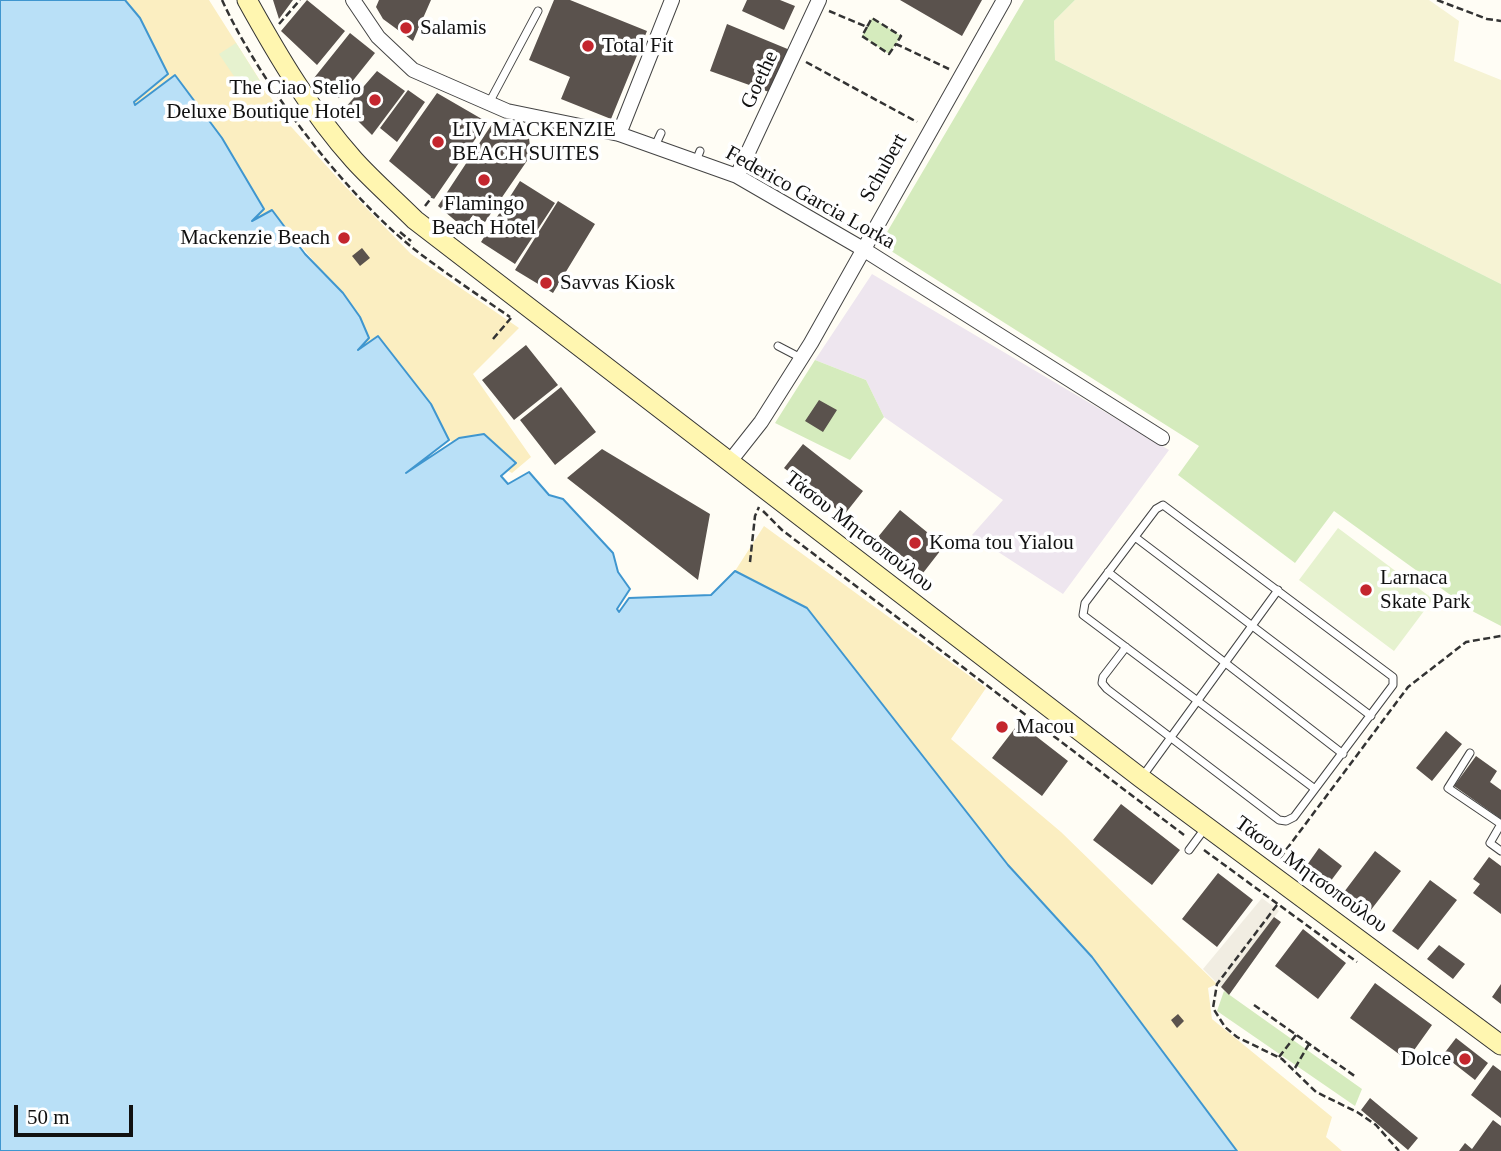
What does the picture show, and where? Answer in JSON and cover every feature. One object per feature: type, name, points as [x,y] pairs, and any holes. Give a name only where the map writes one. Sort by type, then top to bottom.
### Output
[{"type":"street","name":"Τάσου Μητσοπούλου","points":[[247,0],[283,66],[353,160],[415,220],[731,460],[1141,778],[1501,1045]]},
{"type":"street","name":"Federico Garcia Lorka","points":[[353,0],[378,37],[413,70],[507,111],[658,140],[698,156],[863,249],[1162,438]]},
{"type":"street","points":[[618,134],[672,0]]},
{"type":"street","name":"Schubert","points":[[731,460],[761,422],[801,359],[1004,0]]},
{"type":"street","name":"Goethe","points":[[737,176],[817,3]]},
{"type":"lane","points":[[489,103],[538,11]]},
{"type":"lane","points":[[778,346],[801,359]]},
{"type":"lane","points":[[1126,647],[1102,683],[1279,820],[1286,821],[1294,817],[1343,754],[1393,685],[1393,677],[1163,505],[1156,509],[1085,603],[1083,615],[1126,647],[1315,789]]},
{"type":"lane","points":[[1135,537],[1371,716]]},
{"type":"lane","points":[[1108,572],[1343,754]]},
{"type":"lane","points":[[1141,778],[1278,590]]},
{"type":"lane","points":[[1469,753],[1448,788],[1501,824],[1490,843],[1501,850]]},
{"type":"lane","points":[[1189,850],[1206,826]]},
{"type":"path","points":[[268,37],[300,0]]},
{"type":"path","points":[[1437,0],[1487,19],[1501,21]]},
{"type":"path","points":[[817,3],[867,27]]},
{"type":"path","points":[[872,18],[901,36],[889,54],[862,36],[867,27],[872,18]]},
{"type":"path","points":[[231,35],[236,30]]},
{"type":"path","points":[[896,44],[961,75]]},
{"type":"path","points":[[795,55],[929,129]]},
{"type":"path","points":[[299,135],[304,131]]},
{"type":"path","points":[[411,254],[416,245]]},
{"type":"path","points":[[493,339],[511,318]]},
{"type":"path","points":[[750,562],[755,516]]},
{"type":"path","points":[[1269,873],[1408,687],[1466,642],[1501,636]]},
{"type":"path","points":[[1291,890],[1217,984],[1213,1008],[1225,1027],[1237,1037],[1279,1057],[1295,1069],[1316,1092],[1357,1112],[1376,1125],[1399,1151]]},
{"type":"path","points":[[1254,1005],[1356,1077]]},
{"type":"path","points":[[1279,1057],[1296,1034]]},
{"type":"path","points":[[1295,1069],[1310,1044]]},
{"type":"shaded area","points":[[1075,0],[1429,0],[1459,21],[1454,61],[1501,80],[1501,284],[1055,60],[1054,21]]},
{"type":"shaded area","points":[[872,274],[1169,450],[1063,594],[972,535],[1003,500],[884,417],[866,380],[815,360]]},
{"type":"shaded area","points":[[1262,898],[1279,911],[1221,987],[1203,969]]},
{"type":"green space","points":[[1024,0],[1075,0],[1054,21],[1055,60],[1501,284],[1501,626],[1474,612],[1334,511],[1295,563],[1178,475],[1199,446],[880,244]]},
{"type":"green space","points":[[872,18],[901,36],[889,54],[862,36]]},
{"type":"green space","points":[[236,43],[260,81],[244,91],[219,54]]},
{"type":"green space","points":[[815,360],[866,380],[884,417],[850,460],[775,423]]},
{"type":"green space","name":"Larnaca Skate Park","points":[[1338,528],[1433,599],[1394,651],[1299,580]]},
{"type":"green space","points":[[1224,991],[1362,1089],[1355,1106],[1217,1011]]},
{"type":"sand","name":"Mackenzie Beach","points":[[125,0],[209,0],[285,120],[342,183],[411,254],[519,328],[473,374],[531,457],[512,473],[449,440],[431,404],[378,336],[358,350],[360,317],[272,211],[252,220],[264,209],[222,138],[176,75],[135,105]]},
{"type":"sand","points":[[764,526],[986,688],[951,739],[1061,832],[1217,984],[1208,988],[1212,1019],[1332,1117],[1326,1137],[1342,1151],[1178,1151],[629,598],[712,595],[735,571]]},
{"type":"water","points":[[0,0],[125,0],[140,18],[168,74],[134,102],[135,105],[175,75],[222,138],[264,209],[252,221],[272,210],[305,254],[343,293],[360,317],[369,338],[358,350],[378,336],[431,404],[449,440],[406,473],[459,438],[484,434],[516,463],[501,476],[508,484],[529,472],[549,495],[563,499],[613,553],[618,572],[630,589],[617,609],[619,612],[629,598],[711,595],[735,571],[807,608],[1008,865],[1092,957],[1237,1151],[0,1151]]},
{"type":"building","points":[[273,0],[293,0],[279,19]]},
{"type":"building","points":[[307,0],[345,31],[317,65],[281,31]]},
{"type":"building","name":"Salamis","points":[[379,0],[431,0],[413,41],[383,19],[376,7]]},
{"type":"building","name":"Total Fit","points":[[554,0],[570,0],[647,31],[611,119],[561,99],[570,77],[529,60]]},
{"type":"building","points":[[747,0],[780,0],[795,6],[784,30],[742,11]]},
{"type":"building","points":[[900,0],[982,0],[962,36]]},
{"type":"building","points":[[727,24],[790,50],[769,92],[710,71]]},
{"type":"building","points":[[350,33],[375,53],[339,98],[314,78]]},
{"type":"building","name":"The Ciao Stelio Deluxe Boutique Hotel","points":[[377,71],[405,91],[372,135],[345,108]]},
{"type":"building","points":[[408,90],[425,102],[397,142],[380,128]]},
{"type":"building","name":"LIV MACKENZIE BEACH SUITES","points":[[437,93],[487,122],[434,199],[389,161]]},
{"type":"building","name":"Flamingo Beach Hotel","points":[[494,121],[529,138],[531,155],[485,222],[473,215],[464,228],[438,206]]},
{"type":"building","points":[[520,181],[555,203],[515,264],[481,242]]},
{"type":"building","points":[[558,201],[595,224],[553,293],[515,270]]},
{"type":"building","points":[[362,248],[370,258],[360,266],[352,256]]},
{"type":"building","points":[[526,345],[558,385],[514,420],[482,380]]},
{"type":"building","points":[[561,387],[596,432],[555,465],[520,420]]},
{"type":"building","points":[[819,400],[837,410],[823,432],[805,421]]},
{"type":"building","points":[[803,444],[863,491],[844,515],[784,468]]},
{"type":"building","points":[[602,449],[710,514],[698,580],[567,478]]},
{"type":"building","points":[[900,510],[944,546],[923,573],[878,537]]},
{"type":"building","points":[[1019,723],[1068,761],[1042,796],[992,758]]},
{"type":"building","points":[[1446,731],[1462,744],[1432,781],[1416,768]]},
{"type":"building","points":[[1476,756],[1497,771],[1490,782],[1501,790],[1501,819],[1454,786]]},
{"type":"building","points":[[1121,804],[1180,850],[1152,885],[1093,840]]},
{"type":"building","points":[[1319,848],[1342,866],[1330,882],[1307,865]]},
{"type":"building","points":[[1375,851],[1401,871],[1367,915],[1341,896]]},
{"type":"building","points":[[1489,857],[1501,866],[1501,914],[1473,893],[1480,884],[1473,879]]},
{"type":"building","points":[[1218,873],[1253,900],[1217,947],[1182,919]]},
{"type":"building","points":[[1430,880],[1457,900],[1418,950],[1392,931]]},
{"type":"building","points":[[1274,917],[1281,922],[1229,995],[1221,987]]},
{"type":"building","points":[[1303,929],[1346,963],[1318,999],[1275,966]]},
{"type":"building","points":[[1439,945],[1465,964],[1453,979],[1427,959]]},
{"type":"building","points":[[1375,983],[1432,1025],[1407,1060],[1350,1018]]},
{"type":"building","points":[[1501,984],[1501,1004],[1492,997]]},
{"type":"building","points":[[1178,1014],[1184,1021],[1177,1028],[1171,1020]]},
{"type":"building","name":"Dolce","points":[[1456,1038],[1488,1063],[1475,1080],[1443,1055]]},
{"type":"building","points":[[1493,1065],[1501,1071],[1501,1118],[1471,1095]]},
{"type":"building","points":[[1370,1098],[1418,1138],[1408,1150],[1361,1110]]},
{"type":"building","points":[[1493,1120],[1501,1126],[1501,1151],[1459,1151],[1465,1143],[1472,1149]]},
{"type":"place","name":"Salamis","points":[[406,28]]},
{"type":"place","name":"Total Fit","points":[[588,46]]},
{"type":"place","name":"The Ciao Stelio Deluxe Boutique Hotel","points":[[375,100]]},
{"type":"place","name":"LIV MACKENZIE BEACH SUITES","points":[[438,142]]},
{"type":"place","name":"Flamingo Beach Hotel","points":[[484,180]]},
{"type":"place","name":"Mackenzie Beach","points":[[344,238]]},
{"type":"place","name":"Savvas Kiosk","points":[[546,283]]},
{"type":"place","name":"Koma tou Yialou","points":[[915,543]]},
{"type":"place","name":"Larnaca Skate Park","points":[[1366,590]]},
{"type":"place","name":"Macou","points":[[1002,727]]},
{"type":"place","name":"Dolce","points":[[1465,1059]]}]
